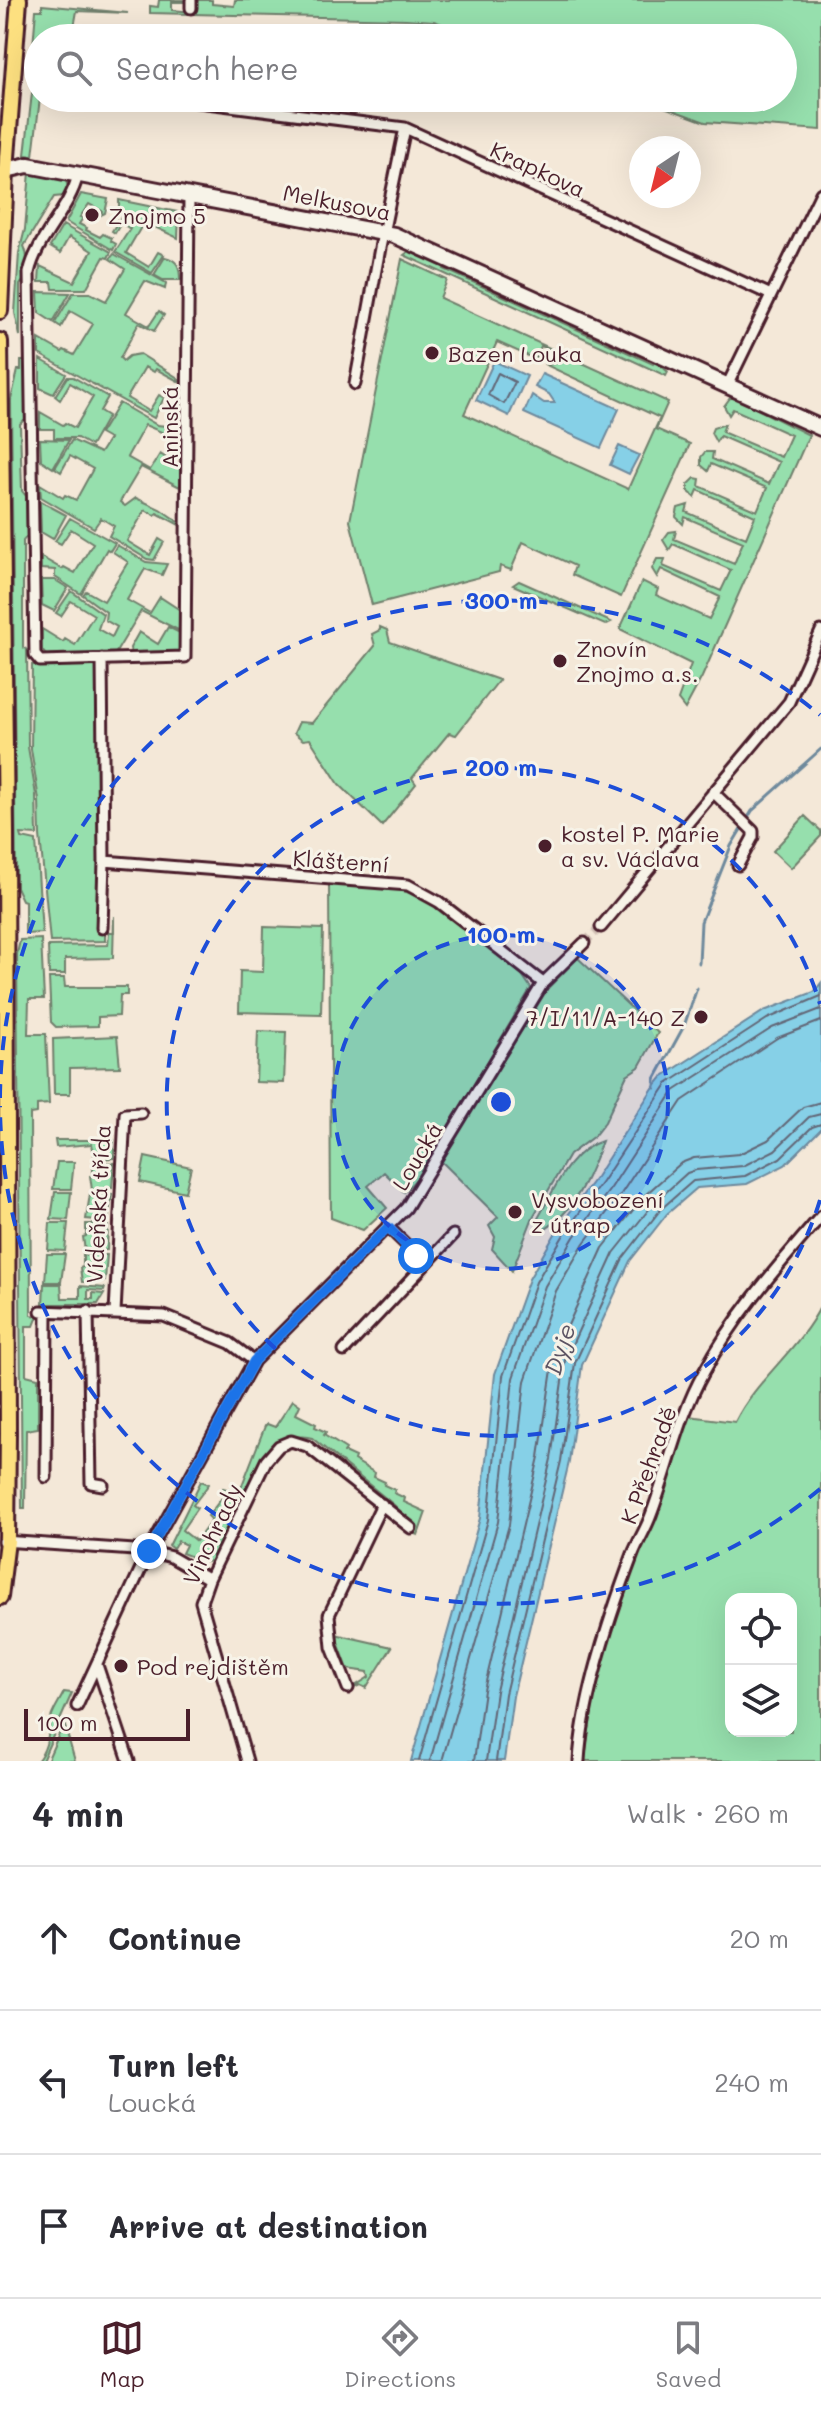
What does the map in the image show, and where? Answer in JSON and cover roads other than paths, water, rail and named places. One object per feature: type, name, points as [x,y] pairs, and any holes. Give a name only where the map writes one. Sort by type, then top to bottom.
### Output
[{"type":"main road","points":[[0,311],[3,170],[19,0]]},
{"type":"main road","points":[[0,341],[5,877],[3,1542],[0,1597]]},
{"type":"main road","points":[[0,857],[5,877]]},
{"type":"street","name":"Krapkova","points":[[278,112],[405,128],[771,295]]},
{"type":"street","points":[[355,384],[405,128]]},
{"type":"street","name":"Melkusova","points":[[3,170],[28,165],[394,235],[821,428]]},
{"type":"street","points":[[78,175],[70,197],[37,251],[29,273],[35,655],[40,661],[102,659],[102,928]]},
{"type":"street","points":[[727,386],[821,193]]},
{"type":"street","name":"Aninská","points":[[102,659],[185,657],[189,198]]},
{"type":"street","points":[[601,927],[789,702],[821,631]]},
{"type":"street","points":[[713,792],[753,831],[753,837],[738,865]]},
{"type":"street","name":"Klášterní","points":[[104,861],[408,885],[439,902],[543,983]]},
{"type":"street","name":"Loucká","points":[[77,1706],[149,1551],[254,1361],[406,1208],[543,983],[584,943]]},
{"type":"street","name":"Vídeňská třída","points":[[115,1313],[125,1114],[141,1113]]},
{"type":"street","name":"K Přehradě","points":[[579,1761],[588,1702],[611,1621],[703,1372],[765,1280],[821,1216]]},
{"type":"street","points":[[388,1227],[426,1264]]},
{"type":"street","points":[[344,1351],[453,1235]]},
{"type":"street","points":[[46,1477],[44,1311],[164,1316],[230,1343],[254,1361]]},
{"type":"street","name":"Vídeňská třída","points":[[88,1311],[91,1483],[103,1485]]},
{"type":"street","name":"Vinohrady","points":[[247,1761],[201,1602],[266,1461],[279,1446],[291,1441],[307,1446],[411,1528]]},
{"type":"street","points":[[348,1688],[332,1647],[329,1615],[382,1504]]},
{"type":"street","points":[[3,1542],[149,1551],[171,1557],[209,1579]]},
{"type":"street","points":[[97,1665],[129,1761]]},
{"type":"water","points":[[494,361],[527,376],[509,416],[476,400]]},
{"type":"water","points":[[542,374],[619,409],[601,448],[524,413],[532,395],[544,403],[555,403],[549,394],[535,387]]},
{"type":"water","points":[[619,446],[639,455],[629,474],[610,465]]},
{"type":"water","name":"Dyje","points":[[821,983],[821,1129],[785,1165],[747,1184],[697,1188],[667,1214],[630,1261],[582,1365],[569,1462],[513,1696],[504,1761],[411,1761],[480,1518],[495,1374],[529,1279],[559,1227],[662,1077],[764,1011],[814,992]]},
{"type":"waterway","points":[[699,963],[701,922],[731,846],[752,811],[821,749]]},
{"type":"waterway","points":[[655,1088],[655,1079],[684,1026],[697,988]]},
{"type":"tunnel","points":[[584,943],[601,927]]},
{"type":"place","name":"Znojmo 5","points":[[92,215]]},
{"type":"place","name":"Bazen Louka","points":[[432,353]]},
{"type":"place","name":"Znovín Znojmo a.s.","points":[[560,661]]},
{"type":"place","name":"kostel P. Marie a sv. Václava","points":[[545,846]]},
{"type":"place","name":"7/I/11/A-140 Z","points":[[701,1017]]},
{"type":"place","name":"Vysvobození z útrap","points":[[515,1212]]},
{"type":"place","name":"Pod rejdištěm","points":[[121,1666]]}]
